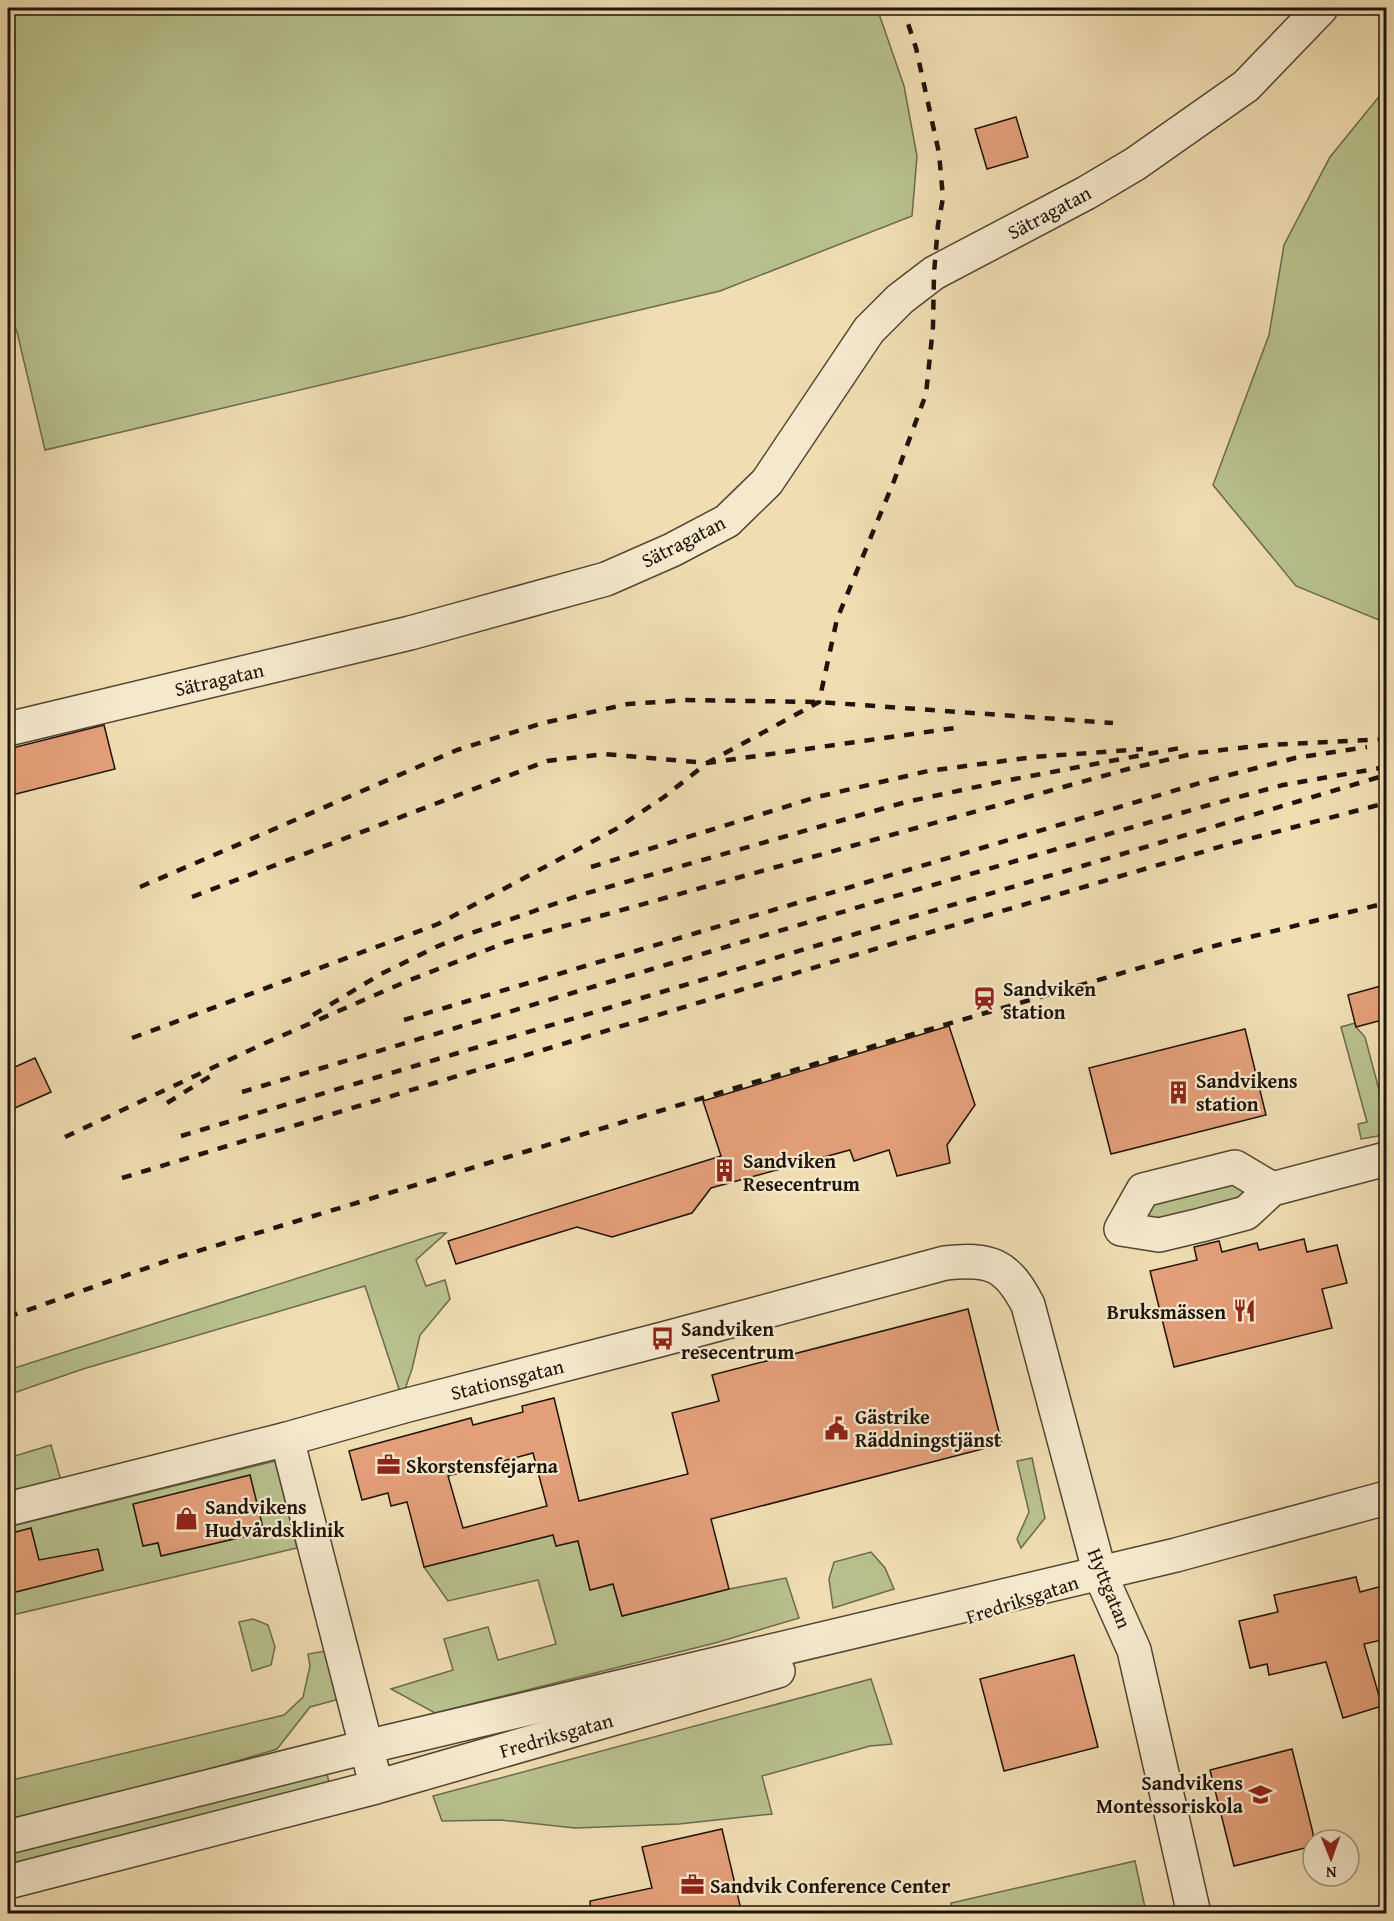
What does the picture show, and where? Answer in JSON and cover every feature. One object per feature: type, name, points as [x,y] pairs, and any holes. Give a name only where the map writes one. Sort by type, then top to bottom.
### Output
[{"type":"street","name":"Sätragatan","points":[[8,729],[410,633],[606,579],[672,550],[727,521],[767,482],[869,330],[900,299],[934,273],[1135,164],[1246,86],[1321,8]]},
{"type":"street","points":[[1272,1189],[1386,1159]]},
{"type":"street","name":"Stationsgatan","points":[[8,1509],[287,1439],[945,1263],[969,1260],[989,1263],[1004,1272]]},
{"type":"street","name":"Hyttgatan","points":[[1004,1272],[1019,1288],[1028,1305],[1100,1574],[1134,1650],[1194,1914]]},
{"type":"street","points":[[287,1439],[376,1786]]},
{"type":"street","name":"Fredriksgatan","points":[[8,1838],[366,1747],[1100,1574],[1386,1498]]},
{"type":"street","name":"Fredriksgatan","points":[[8,1882],[376,1786],[1035,1597],[1100,1574]]},
{"type":"green space","points":[[8,8],[877,8],[904,86],[917,156],[912,216],[720,291],[45,450],[17,332],[8,309]]},
{"type":"green space","points":[[1386,88],[1386,623],[1296,586],[1213,485],[1269,335],[1284,245],[1330,157]]},
{"type":"green space","points":[[1355,1023],[1365,1037],[1386,1116],[1384,1135],[1361,1139],[1358,1124],[1367,1122],[1341,1027]]},
{"type":"green space","points":[[1189,1178],[1272,1189],[1246,1213],[1121,1229]]},
{"type":"green space","points":[[446,1233],[416,1260],[426,1286],[445,1280],[450,1299],[420,1335],[412,1369],[401,1395],[365,1286],[83,1369],[8,1395],[8,1370]]},
{"type":"green space","points":[[51,1445],[65,1495],[8,1509],[8,1458]]},
{"type":"green space","points":[[1032,1458],[1045,1518],[1021,1548],[1017,1539],[1029,1512],[1017,1461]]},
{"type":"green space","points":[[275,1461],[297,1548],[8,1616],[8,1527]]},
{"type":"green space","points":[[553,1535],[578,1541],[590,1590],[613,1584],[622,1616],[729,1589],[786,1578],[799,1618],[715,1643],[435,1713],[391,1689],[453,1670],[444,1639],[488,1627],[498,1660],[556,1644],[538,1580],[448,1601],[424,1567]]},
{"type":"green space","points":[[871,1552],[885,1568],[894,1589],[833,1608],[829,1579],[834,1562]]},
{"type":"green space","points":[[253,1619],[268,1625],[275,1647],[271,1665],[252,1671],[239,1622]]},
{"type":"green space","points":[[342,1648],[354,1695],[310,1707],[277,1749],[144,1789],[62,1809],[8,1819],[8,1781],[284,1715],[303,1697],[310,1666],[308,1654]]},
{"type":"green space","points":[[871,1679],[892,1744],[870,1746],[762,1776],[772,1814],[679,1824],[575,1828],[500,1820],[442,1821],[433,1796]]},
{"type":"green space","points":[[323,1758],[333,1798],[8,1882],[8,1837]]},
{"type":"green space","points":[[1135,1861],[1146,1912],[953,1913],[951,1903]]},
{"type":"building","points":[[1016,117],[1028,157],[987,169],[975,129]]},
{"type":"building","points":[[104,725],[115,769],[8,796],[8,749]]},
{"type":"building","points":[[1381,986],[1386,1019],[1356,1027],[1348,995]]},
{"type":"building","points":[[949,1026],[975,1105],[947,1145],[950,1163],[897,1176],[889,1150],[854,1161],[850,1150],[711,1188],[692,1213],[612,1237],[577,1227],[456,1264],[448,1241],[721,1156],[703,1101]]},
{"type":"building","name":"Sandvikens station","points":[[1245,1029],[1266,1115],[1111,1154],[1089,1068]]},
{"type":"building","points":[[35,1058],[51,1092],[8,1111],[8,1070]]},
{"type":"building","name":"Bruksmässen","points":[[1304,1239],[1307,1252],[1337,1245],[1347,1283],[1322,1289],[1332,1328],[1174,1367],[1150,1271],[1197,1260],[1194,1247],[1219,1241],[1222,1252],[1257,1243],[1259,1250]]},
{"type":"building","points":[[968,1309],[1002,1444],[711,1519],[729,1589],[622,1616],[613,1584],[590,1590],[578,1541],[556,1546],[553,1535],[424,1567],[407,1502],[391,1506],[388,1493],[362,1500],[349,1451],[471,1418],[473,1425],[523,1412],[522,1406],[554,1398],[579,1501],[688,1474],[672,1413],[719,1401],[712,1375]],"holes":[[[533,1453],[547,1506],[463,1528],[448,1476]]]},
{"type":"building","points":[[250,1475],[264,1532],[161,1556],[158,1543],[143,1546],[133,1504]]},
{"type":"building","points":[[31,1528],[39,1560],[98,1549],[103,1570],[8,1594],[8,1534]]},
{"type":"building","points":[[1356,1577],[1360,1592],[1386,1585],[1386,1639],[1364,1644],[1382,1706],[1343,1718],[1326,1662],[1269,1675],[1267,1664],[1250,1668],[1239,1621],[1278,1612],[1274,1595]]},
{"type":"building","name":"Sandvikens Montessoriskola","points":[[1074,1655],[1098,1747],[1004,1771],[980,1679]]},
{"type":"building","name":"Sandvikens Montessoriskola","points":[[1292,1749],[1312,1828],[1301,1828],[1301,1849],[1234,1866],[1210,1770]]},
{"type":"building","points":[[722,1829],[742,1914],[591,1914],[590,1901],[652,1888],[642,1847]]},
{"type":"railway","points":[[132,1038],[438,924],[616,829],[664,797],[707,763],[819,702],[837,619],[894,481],[926,394],[933,327],[938,225],[943,198],[939,153],[916,48],[903,8]]},
{"type":"railway","points":[[140,887],[457,750],[543,723],[628,704],[687,700],[819,702],[1113,723]]},
{"type":"railway","points":[[192,897],[547,761],[604,754],[707,763],[955,728]]},
{"type":"railway","points":[[65,1137],[263,1044],[405,982],[507,942],[1128,769],[1196,753],[1266,745],[1386,739]]},
{"type":"railway","points":[[404,1020],[1210,780],[1295,758],[1367,747]]},
{"type":"railway","points":[[313,1015],[381,974],[436,947],[580,895],[906,802],[1180,748]]},
{"type":"railway","points":[[591,867],[817,797],[928,771],[1034,757],[1143,749]]},
{"type":"railway","points":[[242,1092],[919,889],[1209,805],[1283,785],[1386,767]]},
{"type":"railway","points":[[181,1136],[1386,775]]},
{"type":"railway","points":[[122,1178],[931,932],[1226,845],[1386,803]]},
{"type":"railway","points":[[8,1317],[175,1258],[910,1035],[1218,945],[1386,903]]},
{"type":"railway","points":[[167,1103],[212,1075]]},
{"type":"place","name":"Sandviken station","points":[[985,999]]},
{"type":"place","name":"Sandvikens station","points":[[1178,1092]]},
{"type":"place","name":"Sandviken Resecentrum","points":[[725,1171]]},
{"type":"place","name":"Bruksmässen","points":[[1244,1311]]},
{"type":"place","name":"Sandviken resecentrum","points":[[663,1339]]},
{"type":"place","name":"Gästrike Räddningstjänst","points":[[837,1428]]},
{"type":"place","name":"Skorstensfejarna","points":[[388,1465]]},
{"type":"place","name":"Sandvikens Hudvårdsklinik","points":[[187,1518]]},
{"type":"place","name":"Sandvikens Montessoriskola","points":[[1261,1794]]},
{"type":"place","name":"Sandvik Conference Center","points":[[692,1885]]}]
